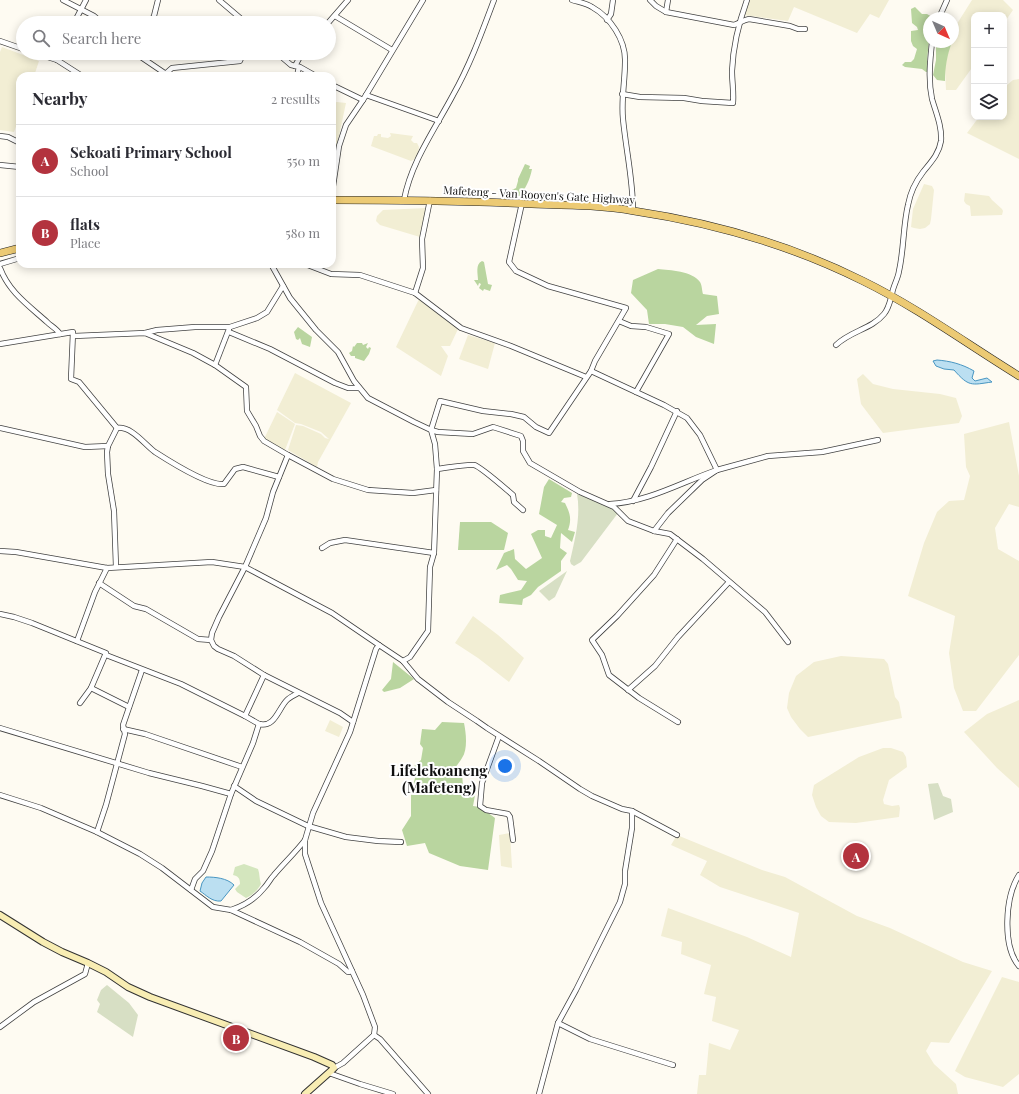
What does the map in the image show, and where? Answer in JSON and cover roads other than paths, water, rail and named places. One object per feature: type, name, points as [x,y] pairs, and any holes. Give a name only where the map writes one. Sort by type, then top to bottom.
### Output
[{"type":"main road","name":"Mafeteng - Van Rooyen's Gate Highway","points":[[336,200],[430,200],[522,203],[633,210],[700,223],[756,238],[808,256],[862,280],[891,295],[1019,376]]},
{"type":"main road","points":[[0,253],[16,249]]},
{"type":"street","points":[[63,0],[94,16]]},
{"type":"street","points":[[78,16],[86,0]]},
{"type":"street","points":[[154,16],[158,0]]},
{"type":"street","points":[[219,0],[238,16]]},
{"type":"street","points":[[335,16],[348,0]]},
{"type":"street","points":[[336,163],[339,146],[346,125],[363,100],[423,0]]},
{"type":"street","points":[[404,200],[406,189],[423,150],[455,94],[475,49],[494,0]]},
{"type":"street","points":[[572,0],[591,6],[607,20],[613,26],[624,48],[625,61],[622,112],[632,189],[633,210]]},
{"type":"street","points":[[607,20],[611,14],[613,0]]},
{"type":"street","points":[[650,0],[666,12],[734,25],[749,19],[790,26],[798,29],[805,29]]},
{"type":"street","points":[[666,12],[668,0]]},
{"type":"street","points":[[622,94],[640,97],[684,98],[733,103],[732,66],[740,23],[747,0]]},
{"type":"street","points":[[942,12],[947,0]]},
{"type":"street","points":[[336,17],[392,50]]},
{"type":"street","points":[[0,41],[16,47]]},
{"type":"street","points":[[836,345],[842,340],[877,321],[885,313],[890,303],[891,295],[899,272],[908,204],[917,182],[939,150],[939,123],[932,99],[930,82],[929,68],[931,48]]},
{"type":"street","points":[[57,60],[72,72]]},
{"type":"street","points":[[145,60],[162,72]]},
{"type":"street","points":[[169,72],[172,68],[240,60]]},
{"type":"street","points":[[285,60],[291,65],[297,66],[308,72]]},
{"type":"street","points":[[297,72],[299,60]]},
{"type":"street","points":[[336,86],[363,100]]},
{"type":"street","points":[[366,95],[440,120]]},
{"type":"street","points":[[0,136],[8,136],[16,141]]},
{"type":"street","points":[[0,165],[16,166]]},
{"type":"street","points":[[415,293],[423,268],[422,239],[430,200]]},
{"type":"street","points":[[403,661],[410,657],[428,632],[430,568],[434,553],[437,469],[435,444],[431,430],[440,400],[483,410],[524,417],[536,427],[549,432],[591,371],[595,361],[626,308],[548,286],[516,271],[509,262],[522,203]]},
{"type":"street","points":[[0,264],[16,259]]},
{"type":"street","points":[[0,268],[8,284],[19,297],[60,334]]},
{"type":"street","points":[[273,268],[290,298],[316,330],[338,352],[359,388],[368,398],[414,422],[438,432],[473,434],[493,427],[521,436],[523,441],[523,451],[530,463],[580,492],[609,504],[628,521],[654,531],[670,534],[703,559],[764,612],[788,642]]},
{"type":"street","points":[[315,268],[331,274],[360,275],[415,293],[461,328],[511,346],[586,377]]},
{"type":"street","points":[[215,365],[229,329],[257,318],[267,312],[283,286]]},
{"type":"street","points":[[619,321],[631,326],[646,327],[669,334],[636,392]]},
{"type":"street","points":[[74,336],[145,333],[157,330],[195,327],[229,329],[335,383],[348,388],[359,388]]},
{"type":"street","points":[[0,344],[73,332],[72,379],[79,382],[118,428],[122,428],[138,436],[154,451],[200,478],[224,484],[234,469],[243,467],[279,477]]},
{"type":"street","points":[[145,333],[193,353],[215,365],[246,388],[248,411],[260,436],[288,455],[334,479],[368,490],[413,493],[436,490]]},
{"type":"street","points":[[591,371],[677,411],[688,418],[700,435],[717,470]]},
{"type":"street","points":[[633,501],[651,467],[677,411]]},
{"type":"street","points":[[0,428],[85,447],[108,446]]},
{"type":"street","points":[[116,567],[114,511],[108,474],[108,446],[118,428]]},
{"type":"street","points":[[609,504],[624,504],[648,497],[696,477],[768,456],[822,452],[878,440]]},
{"type":"street","points":[[288,455],[279,477],[266,518],[245,567],[219,617],[212,633],[211,640],[216,648],[234,656],[264,675],[298,693],[340,713],[353,722]]},
{"type":"street","points":[[437,469],[474,465],[508,490],[513,495],[514,502],[523,510]]},
{"type":"street","points":[[654,531],[668,513],[702,480],[717,470]]},
{"type":"street","points":[[677,539],[649,581],[592,640],[602,655],[609,675],[628,690],[678,722]]},
{"type":"street","points":[[322,548],[330,543],[345,540],[434,553]]},
{"type":"street","points":[[0,552],[16,552],[107,568],[212,562],[245,567],[332,613],[403,661],[418,679],[448,702],[499,736],[540,760],[592,796],[622,809],[632,811],[677,835]]},
{"type":"street","points":[[77,641],[95,592],[107,568]]},
{"type":"street","points":[[628,690],[655,666],[678,637],[729,582]]},
{"type":"street","points":[[99,583],[134,606],[146,609],[198,639],[211,640]]},
{"type":"street","points":[[0,614],[32,623],[142,670],[181,684],[264,726],[273,721],[287,700],[298,693]]},
{"type":"street","points":[[305,1094],[374,1035],[375,1027],[373,1019],[321,903],[305,854],[305,840],[308,826],[350,732],[373,655],[379,645]]},
{"type":"street","points":[[80,703],[91,688],[106,655]]},
{"type":"street","points":[[97,832],[118,764],[125,734],[123,725],[142,670]]},
{"type":"street","points":[[245,716],[264,675]]},
{"type":"street","points":[[91,688],[129,707]]},
{"type":"street","points":[[191,890],[195,880],[203,871],[212,851],[231,794],[259,724]]},
{"type":"street","points":[[0,728],[118,764],[231,794]]},
{"type":"street","points":[[124,729],[145,734],[242,767]]},
{"type":"street","points":[[499,736],[486,768],[482,783],[480,806],[486,810],[508,814],[510,817],[513,840]]},
{"type":"street","points":[[234,786],[256,801],[308,826],[346,837],[401,842]]},
{"type":"street","points":[[0,795],[41,808],[97,832],[150,859],[213,907],[231,910],[300,942],[339,964],[348,972],[352,971]]},
{"type":"street","points":[[539,1094],[558,1023],[620,902],[626,884],[625,870],[632,828],[632,811]]},
{"type":"street","points":[[231,910],[239,908],[263,889],[272,876],[292,856],[305,840]]},
{"type":"street","points":[[1019,875],[1010,893],[1008,940],[1013,956],[1019,966]]},
{"type":"street","points":[[0,915],[56,949],[88,962],[128,987],[150,998],[314,1057],[328,1063],[332,1070],[360,1084],[393,1094]]},
{"type":"street","points":[[0,1027],[34,1002],[85,974],[88,962]]},
{"type":"street","points":[[558,1023],[578,1034],[673,1065]]},
{"type":"street","points":[[374,1035],[380,1039],[428,1094]]},
{"type":"water","points":[[937,360],[965,366],[974,371],[972,378],[975,381],[987,378],[992,382],[971,384],[963,379],[954,370],[936,366],[933,361]]},
{"type":"water","points":[[206,877],[224,879],[234,885],[221,901],[218,901],[209,898],[200,891],[202,883]]},
{"type":"place","name":"Sekoati Primary School","points":[[856,856]]},
{"type":"place","name":"flats","points":[[236,1038]]},
{"type":"district","name":"Lifelekoaneng (Mafeteng)","points":[[439,780]]}]
